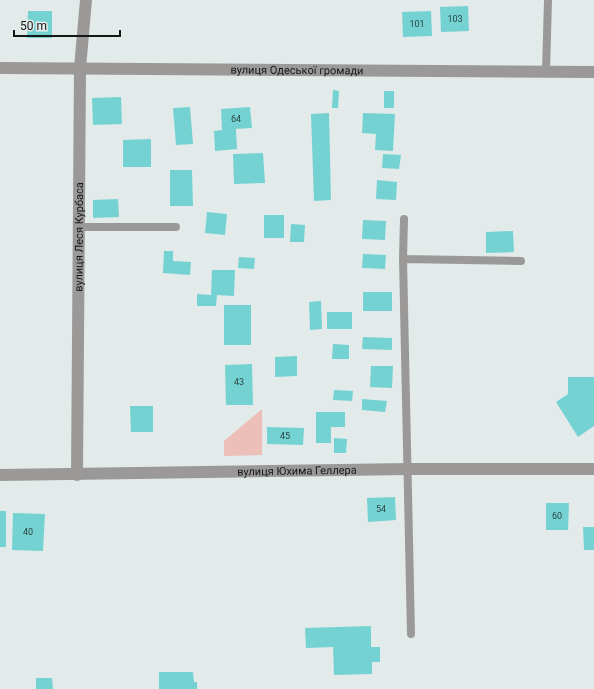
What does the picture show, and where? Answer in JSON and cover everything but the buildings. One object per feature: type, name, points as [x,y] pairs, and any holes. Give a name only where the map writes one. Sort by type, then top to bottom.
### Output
[{"type":"street","name":"вулиця Леся Курбаса","points":[[77,475],[80,68],[86,0]]},
{"type":"street","name":"вулиця Одеської громади","points":[[0,68],[594,72]]},
{"type":"street","name":"вулиця Юхима Геллера","points":[[0,475],[408,469],[594,469]]},
{"type":"lane","points":[[546,71],[548,0]]},
{"type":"lane","points":[[404,219],[403,260],[411,634]]},
{"type":"lane","points":[[79,227],[176,227]]},
{"type":"lane","points":[[403,260],[521,261]]},
{"type":"shaded area","points":[[262,409],[262,455],[224,456],[224,441]]}]
